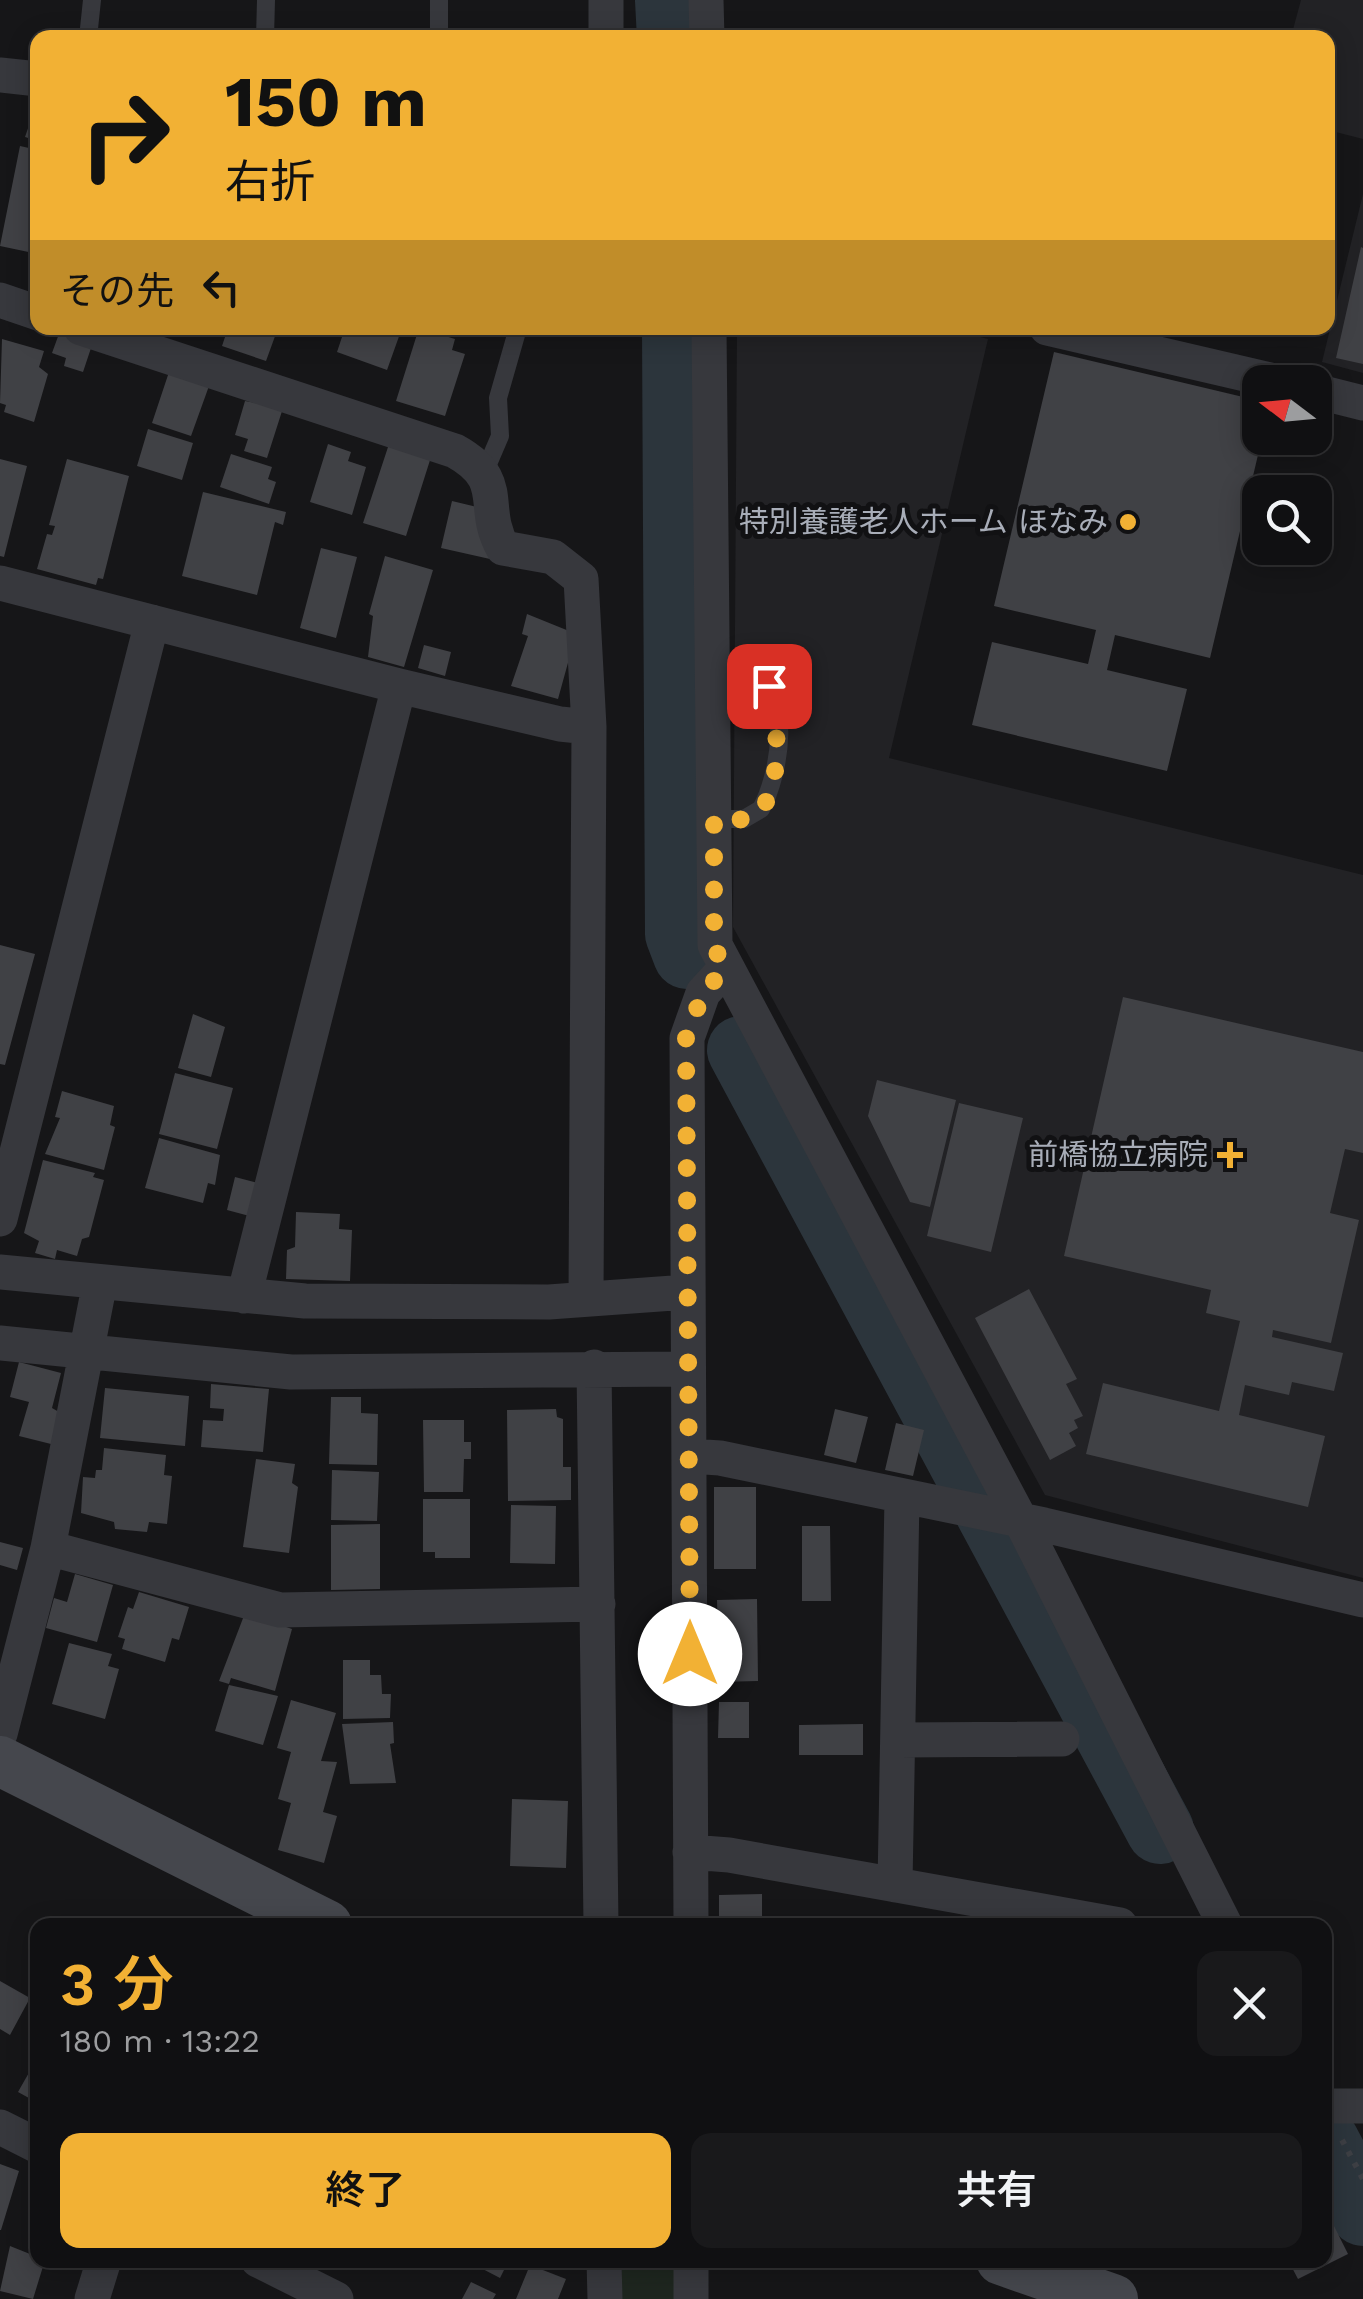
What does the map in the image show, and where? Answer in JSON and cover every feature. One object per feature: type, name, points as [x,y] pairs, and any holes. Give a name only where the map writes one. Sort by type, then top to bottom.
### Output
[{"type":"street","points":[[606,0],[606,30]]},
{"type":"street","points":[[706,0],[707,30]]},
{"type":"street","points":[[0,75],[30,78]]},
{"type":"street","points":[[0,300],[30,310]]},
{"type":"street","points":[[102,335],[455,451],[486,472],[492,490],[495,528],[503,548],[553,557],[581,579],[589,727],[586,1298]]},
{"type":"street","points":[[709,335],[728,665],[729,819],[714,945],[724,970],[753,1010],[1221,1918]]},
{"type":"street","points":[[1077,335],[1242,374]]},
{"type":"street","points":[[1332,395],[1363,402]]},
{"type":"street","points":[[0,583],[400,686],[560,724],[589,727]]},
{"type":"street","points":[[0,1219],[152,622]]},
{"type":"street","points":[[244,1296],[400,686]]},
{"type":"street","points":[[691,1918],[686,1038],[703,993],[724,970]]},
{"type":"street","points":[[0,1272],[305,1301],[586,1298],[687,1292]]},
{"type":"street","points":[[0,1734],[48,1548],[100,1282]]},
{"type":"street","points":[[0,1344],[291,1372],[594,1367],[688,1370]]},
{"type":"street","points":[[594,1367],[602,1918]]},
{"type":"street","points":[[690,1456],[720,1458],[1015,1520],[1363,1600]]},
{"type":"street","points":[[895,1885],[902,1497]]},
{"type":"street","points":[[48,1548],[280,1610],[598,1604]]},
{"type":"street","points":[[898,1740],[1062,1739]]},
{"type":"street","points":[[0,1762],[313,1918]]},
{"type":"street","points":[[690,1852],[1081,1918]]},
{"type":"street","points":[[1332,2106],[1363,2106]]},
{"type":"street","points":[[0,2127],[30,2142]]},
{"type":"street","points":[[92,2299],[102,2268]]},
{"type":"street","points":[[274,2268],[336,2299]]},
{"type":"street","points":[[604,2268],[605,2299]]},
{"type":"street","points":[[690,2268],[691,2299]]},
{"type":"street","points":[[1024,2268],[1113,2299]]},
{"type":"lane","points":[[89,30],[92,0]]},
{"type":"lane","points":[[265,30],[266,0]]},
{"type":"lane","points":[[439,0],[439,30]]},
{"type":"lane","points":[[486,472],[500,436],[498,398],[516,335]]},
{"type":"lane","points":[[728,665],[769,686],[778,725],[765,802],[757,813],[729,819]]},
{"type":"shaded area","points":[[1301,0],[1363,0],[1363,139],[1335,132],[1335,30],[1293,30]]},
{"type":"shaded area","points":[[1363,194],[1363,373],[1322,362],[1329,335],[1335,335],[1335,309]]},
{"type":"shaded area","points":[[737,335],[972,335],[988,339],[889,758],[1363,875],[1363,1578],[1045,1495],[733,927]]},
{"type":"shaded area","points":[[622,2268],[678,2268],[678,2299],[622,2299]]},
{"type":"building","points":[[20,146],[30,148],[30,252],[0,246]]},
{"type":"building","points":[[1363,248],[1363,364],[1336,358]]},
{"type":"building","points":[[59,335],[93,342],[83,372],[64,366],[66,358],[52,353]]},
{"type":"building","points":[[226,335],[275,335],[266,361],[222,346]]},
{"type":"building","points":[[343,335],[400,335],[387,370],[337,352]]},
{"type":"building","points":[[417,335],[455,339],[452,350],[465,354],[445,416],[396,401]]},
{"type":"building","points":[[2,339],[44,351],[39,367],[48,374],[34,422],[4,412],[6,405],[0,403]]},
{"type":"building","name":"特別養護老人ホーム ほなみ","points":[[1054,352],[1242,397],[1242,455],[1258,455],[1253,475],[1242,475],[1242,523],[1210,658],[1115,635],[1107,670],[1187,689],[1167,771],[972,725],[992,642],[1088,664],[1096,630],[994,606]]},
{"type":"building","points":[[169,372],[209,386],[191,436],[152,423]]},
{"type":"building","points":[[245,401],[283,408],[267,458],[244,451],[248,439],[235,435]]},
{"type":"building","points":[[148,429],[193,443],[182,480],[137,466]]},
{"type":"building","points":[[328,444],[351,452],[348,461],[366,467],[352,515],[310,502]]},
{"type":"building","points":[[389,444],[431,457],[406,536],[363,523]]},
{"type":"building","points":[[231,454],[272,467],[268,479],[276,482],[269,504],[220,487]]},
{"type":"building","points":[[0,459],[27,466],[4,557],[0,556]]},
{"type":"building","points":[[67,459],[129,476],[103,579],[98,578],[96,585],[37,569],[47,534],[52,535],[55,526],[49,525]]},
{"type":"building","points":[[203,492],[286,512],[283,525],[275,522],[257,595],[182,576]]},
{"type":"building","points":[[452,501],[477,507],[490,559],[441,548]]},
{"type":"building","points":[[321,548],[357,557],[336,638],[300,628]]},
{"type":"building","points":[[385,556],[433,570],[404,667],[368,657],[373,616],[369,614]]},
{"type":"building","points":[[527,614],[569,631],[574,641],[558,699],[511,686],[528,636],[522,634]]},
{"type":"building","points":[[424,645],[451,652],[445,676],[418,668]]},
{"type":"building","points":[[0,945],[35,954],[5,1065],[0,1064]]},
{"type":"building","points":[[1123,997],[1363,1052],[1363,1153],[1345,1149],[1330,1213],[1359,1220],[1331,1343],[1273,1330],[1272,1337],[1343,1353],[1334,1391],[1292,1382],[1289,1395],[1245,1385],[1239,1415],[1325,1436],[1308,1507],[1086,1454],[1103,1383],[1219,1411],[1240,1321],[1206,1313],[1211,1290],[1064,1256]]},
{"type":"building","points":[[193,1014],[225,1027],[211,1077],[178,1068]]},
{"type":"building","points":[[175,1073],[233,1088],[217,1149],[159,1134]]},
{"type":"building","points":[[877,1080],[956,1100],[930,1207],[910,1202],[868,1116]]},
{"type":"building","points":[[62,1091],[114,1106],[110,1125],[115,1127],[104,1170],[45,1154],[60,1118],[55,1117]]},
{"type":"building","points":[[959,1103],[1023,1118],[991,1252],[927,1236]]},
{"type":"building","points":[[159,1138],[220,1155],[215,1185],[208,1183],[203,1203],[145,1188]]},
{"type":"building","points":[[43,1160],[95,1173],[93,1177],[104,1180],[89,1237],[82,1239],[77,1256],[57,1250],[55,1259],[35,1253],[39,1241],[24,1233]]},
{"type":"building","points":[[235,1177],[265,1185],[257,1218],[227,1210]]},
{"type":"building","points":[[296,1212],[340,1214],[339,1229],[352,1230],[350,1281],[286,1279],[287,1250],[295,1247]]},
{"type":"building","points":[[1029,1289],[1077,1379],[1066,1384],[1083,1416],[1074,1420],[1078,1428],[1069,1433],[1076,1446],[1050,1460],[975,1318]]},
{"type":"building","points":[[19,1362],[61,1373],[52,1408],[59,1412],[51,1444],[19,1436],[29,1402],[10,1397]]},
{"type":"building","points":[[211,1384],[269,1389],[263,1452],[201,1447],[203,1420],[223,1421],[224,1409],[210,1408]]},
{"type":"building","points":[[105,1388],[189,1396],[185,1446],[100,1438]]},
{"type":"building","points":[[331,1397],[361,1397],[361,1413],[378,1414],[377,1465],[329,1464]]},
{"type":"building","points":[[556,1409],[557,1417],[563,1419],[563,1467],[571,1467],[571,1500],[508,1501],[507,1410]]},
{"type":"building","points":[[835,1409],[868,1417],[856,1463],[824,1455]]},
{"type":"building","points":[[423,1420],[464,1420],[464,1442],[471,1442],[471,1459],[464,1459],[463,1492],[424,1492]]},
{"type":"building","points":[[896,1423],[924,1430],[913,1476],[885,1470]]},
{"type":"building","points":[[104,1448],[166,1455],[164,1475],[172,1476],[167,1524],[149,1522],[147,1532],[115,1529],[114,1522],[81,1513],[83,1477],[95,1478],[96,1470],[102,1470]]},
{"type":"building","points":[[256,1459],[295,1464],[292,1483],[298,1487],[289,1553],[243,1547]]},
{"type":"building","points":[[332,1470],[379,1472],[377,1521],[331,1520]]},
{"type":"building","points":[[714,1487],[756,1487],[756,1569],[714,1569]]},
{"type":"building","points":[[423,1499],[470,1499],[470,1558],[435,1558],[435,1552],[423,1552]]},
{"type":"building","points":[[511,1505],[556,1506],[555,1564],[510,1563]]},
{"type":"building","points":[[380,1524],[380,1589],[331,1590],[331,1525]]},
{"type":"building","points":[[802,1526],[830,1526],[831,1601],[802,1601]]},
{"type":"building","points":[[0,1542],[23,1548],[17,1570],[0,1565]]},
{"type":"building","points":[[75,1574],[113,1585],[97,1642],[46,1628],[54,1598],[67,1602]]},
{"type":"building","points":[[139,1592],[189,1607],[179,1640],[172,1638],[165,1662],[122,1649],[125,1639],[118,1637],[128,1607],[133,1609]]},
{"type":"building","points":[[757,1599],[758,1681],[719,1682],[717,1600]]},
{"type":"building","points":[[245,1613],[292,1629],[275,1691],[231,1678],[229,1684],[219,1681]]},
{"type":"building","points":[[69,1643],[112,1654],[108,1666],[119,1669],[105,1719],[52,1704]]},
{"type":"building","points":[[343,1660],[370,1660],[370,1675],[381,1675],[382,1694],[391,1694],[390,1718],[343,1719]]},
{"type":"building","points":[[229,1685],[278,1696],[263,1745],[215,1731]]},
{"type":"building","points":[[291,1700],[336,1713],[321,1761],[337,1762],[323,1812],[337,1816],[324,1863],[278,1850],[291,1803],[278,1799],[291,1752],[277,1748]]},
{"type":"building","points":[[719,1702],[749,1702],[749,1738],[718,1738]]},
{"type":"building","points":[[393,1722],[394,1743],[390,1744],[396,1783],[350,1784],[342,1724]]},
{"type":"building","points":[[863,1724],[863,1755],[799,1755],[799,1725]]},
{"type":"building","points":[[512,1799],[568,1801],[566,1868],[510,1866]]},
{"type":"building","points":[[762,1894],[762,1918],[719,1918],[719,1895]]},
{"type":"building","points":[[0,1981],[30,1998],[10,2035],[0,2029]]},
{"type":"building","points":[[30,2071],[30,2099],[18,2092]]},
{"type":"building","points":[[0,2164],[19,2171],[1,2230],[0,2230]]},
{"type":"building","points":[[1332,2222],[1348,2254],[1332,2262]]},
{"type":"building","points":[[10,2246],[30,2254],[30,2268],[43,2268],[33,2299],[0,2291]]},
{"type":"building","points":[[481,2268],[505,2268],[500,2278]]},
{"type":"building","points":[[529,2268],[566,2279],[558,2299],[516,2299]]},
{"type":"building","points":[[1292,2268],[1320,2268],[1298,2279]]},
{"type":"building","points":[[471,2282],[496,2294],[493,2299],[462,2299]]},
{"type":"waterway","points":[[669,0],[671,30]]},
{"type":"waterway","points":[[676,335],[679,934],[687,955]]},
{"type":"waterway","points":[[741,1050],[1160,1830]]},
{"type":"waterway","points":[[1332,2154],[1363,2212]]},
{"type":"place","name":"特別養護老人ホーム ほなみ","points":[[1128,522]]},
{"type":"place","name":"前橋協立病院","points":[[1230,1155]]},
{"type":"route","points":[[690,1654],[686,1038],[703,993],[724,970],[714,945],[714,819],[744,820],[757,813],[765,802],[775,764],[778,725],[769,686]]}]
